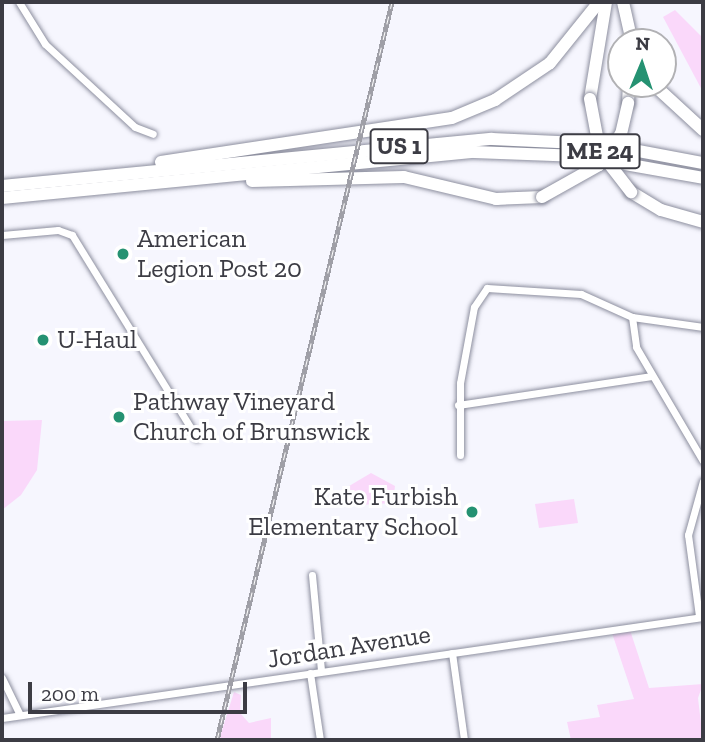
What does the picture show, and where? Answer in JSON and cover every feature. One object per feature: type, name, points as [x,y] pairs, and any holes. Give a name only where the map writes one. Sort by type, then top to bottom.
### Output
[{"type":"highway","points":[[94,176],[452,118],[495,100],[550,63],[599,2]]},
{"type":"highway","name":"ME 24","points":[[607,2],[590,99],[600,152],[631,192],[661,210],[703,222]]},
{"type":"highway","points":[[617,2],[620,28]]},
{"type":"highway","points":[[623,2],[629,28]]},
{"type":"highway","points":[[220,176],[404,177],[496,200],[542,197],[599,165],[621,134],[628,98]]},
{"type":"highway","points":[[668,98],[703,130]]},
{"type":"highway","name":"US 1","points":[[2,186],[492,139],[601,144],[703,163]]},
{"type":"highway","name":"US 1","points":[[2,198],[501,152],[593,158],[703,178]]},
{"type":"street","points":[[19,2],[51,50],[135,127],[153,134]]},
{"type":"street","points":[[2,235],[68,233],[135,331],[197,439]]},
{"type":"street","points":[[460,455],[458,405],[474,307],[487,288],[581,294],[632,317],[703,327]]},
{"type":"street","points":[[632,317],[634,339],[652,376],[703,460]]},
{"type":"street","points":[[458,405],[652,376]]},
{"type":"street","points":[[701,616],[688,535],[703,481]]},
{"type":"street","points":[[312,575],[321,671]]},
{"type":"street","name":"Jordan Avenue","points":[[2,718],[701,616]]},
{"type":"street","points":[[452,653],[464,740]]},
{"type":"street","points":[[310,673],[320,740]]},
{"type":"street","points":[[2,678],[20,715]]},
{"type":"shaded area","points":[[675,10],[703,38],[703,92],[677,43],[677,28],[669,28],[663,17]]},
{"type":"shaded area","points":[[42,420],[37,470],[21,495],[2,510],[2,421]]},
{"type":"shaded area","points":[[371,473],[395,486],[393,503],[341,506],[339,492]]},
{"type":"shaded area","points":[[574,499],[578,523],[539,528],[535,504]]},
{"type":"shaded area","points":[[630,630],[649,688],[703,684],[698,698],[703,740],[571,740],[567,722],[600,717],[597,705],[634,699],[612,633]]},
{"type":"shaded area","points":[[234,692],[241,695],[240,713],[249,723],[271,718],[271,740],[219,740]]},
{"type":"railway","points":[[217,740],[392,2]]},
{"type":"place","name":"American Legion Post 20","points":[[123,254]]},
{"type":"place","name":"U-Haul","points":[[43,340]]},
{"type":"place","name":"Pathway Vineyard Church of Brunswick","points":[[119,417]]},
{"type":"place","name":"Kate Furbish Elementary School","points":[[472,512]]}]
